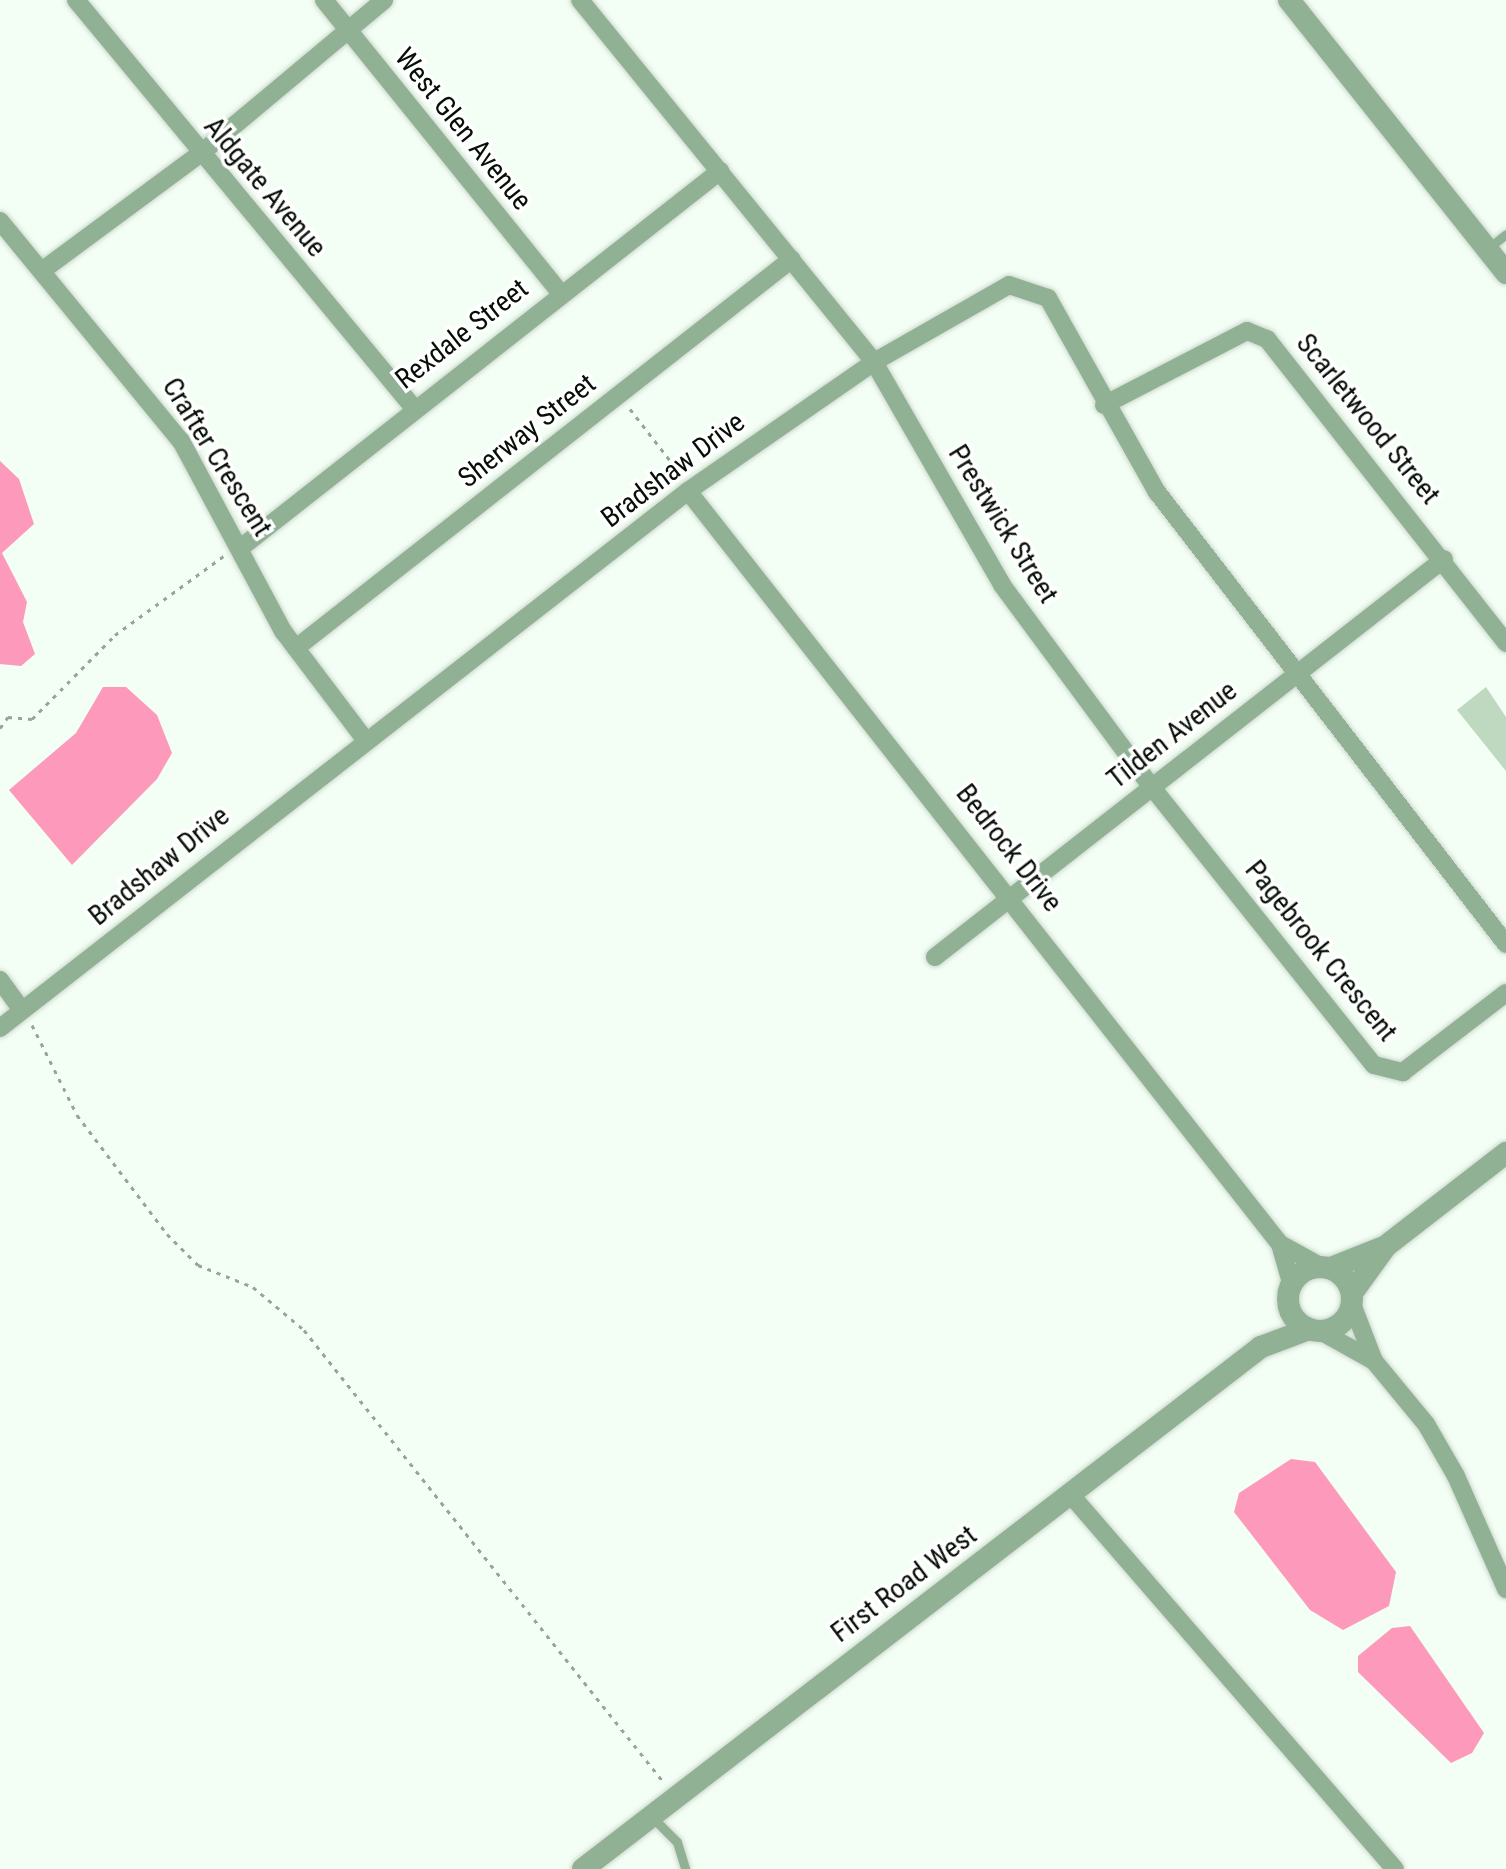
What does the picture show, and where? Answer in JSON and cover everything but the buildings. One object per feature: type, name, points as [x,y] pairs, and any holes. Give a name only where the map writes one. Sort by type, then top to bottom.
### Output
[{"type":"street","name":"Aldgate Avenue","points":[[76,0],[200,154],[413,407]]},
{"type":"street","name":"West Glen Avenue","points":[[324,0],[560,292]]},
{"type":"street","points":[[43,270],[200,154],[350,33],[384,0]]},
{"type":"street","points":[[580,0],[874,362]]},
{"type":"street","points":[[1289,0],[1506,273]]},
{"type":"street","name":"Rexdale Street","points":[[243,546],[413,407],[720,171]]},
{"type":"street","name":"Crafter Crescent","points":[[0,221],[181,441],[243,546],[296,648],[364,738]]},
{"type":"street","name":"Sherway Street","points":[[296,648],[792,259]]},
{"type":"street","name":"Bradshaw Drive","points":[[0,1028],[364,738],[688,491],[874,362],[1009,285],[1048,298],[1104,405],[1157,492],[1297,672]]},
{"type":"street","name":"Scarletwood Street","points":[[1104,405],[1247,331],[1267,339],[1444,559],[1506,643]]},
{"type":"street","name":"Prestwick Street","points":[[874,362],[1002,585],[1151,786]]},
{"type":"street","name":"Bedrock Drive","points":[[688,491],[1013,898],[1280,1244],[1325,1267]]},
{"type":"street","name":"Tilden Avenue","points":[[935,957],[1444,559]]},
{"type":"street","points":[[1297,672],[1506,944]]},
{"type":"street","name":"Pagebrook Crescent","points":[[1151,786],[1374,1065],[1403,1072],[1506,993]]},
{"type":"street","points":[[0,980],[22,1010]]},
{"type":"street","name":"First Road West","points":[[1261,1347],[1290,1293],[1325,1267],[1386,1246],[1506,1153]]},
{"type":"street","name":"Bedrock Drive","points":[[1280,1244],[1290,1293]]},
{"type":"street","name":"First Road West","points":[[583,1869],[1261,1347],[1341,1324],[1352,1298],[1386,1246]]},
{"type":"street","points":[[1325,1267],[1352,1298],[1374,1361],[1426,1424],[1506,1589]]},
{"type":"street","points":[[1290,1293],[1314,1330],[1374,1361]]},
{"type":"street","points":[[1070,1494],[1395,1869]]},
{"type":"lane","points":[[1486,250],[1506,234]]},
{"type":"lane","points":[[650,1816],[677,1842],[685,1869]]},
{"type":"path","points":[[628,406],[679,472]]},
{"type":"path","points":[[0,728],[8,717],[32,719],[115,635],[225,555]]},
{"type":"path","points":[[22,1010],[77,1115],[167,1234],[198,1265],[253,1287],[304,1330],[675,1797]]},
{"type":"shaded area","points":[[0,461],[19,479],[34,524],[2,553],[27,602],[23,622],[35,654],[21,666],[0,664]]},
{"type":"shaded area","points":[[103,687],[126,687],[157,715],[172,753],[157,779],[72,865],[9,790],[76,733]]},
{"type":"shaded area","points":[[1291,1459],[1315,1462],[1396,1572],[1389,1606],[1343,1630],[1310,1610],[1234,1512],[1239,1493]]},
{"type":"shaded area","points":[[1410,1626],[1484,1733],[1472,1753],[1451,1763],[1358,1672],[1358,1656],[1392,1628]]}]
